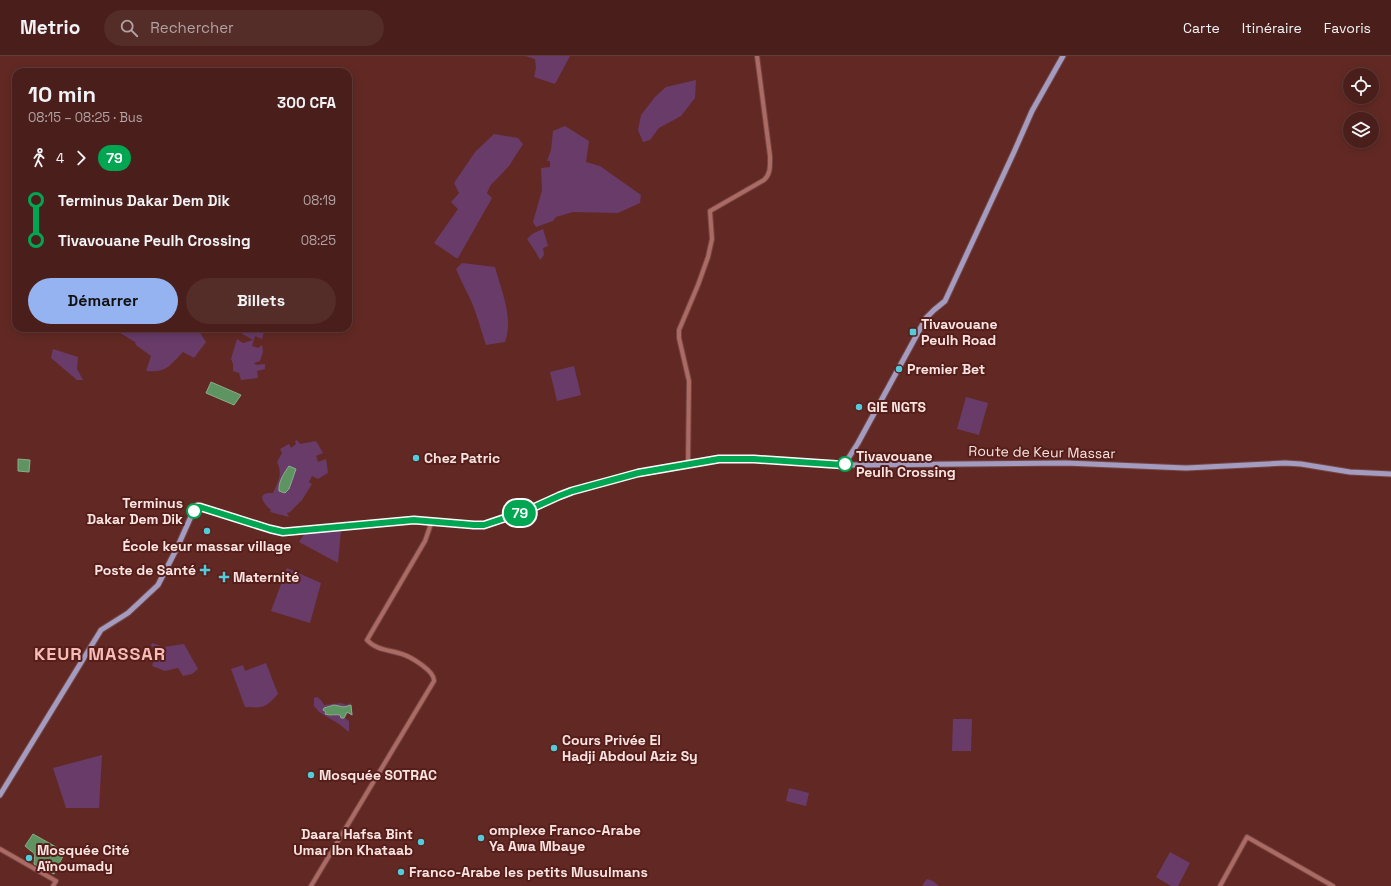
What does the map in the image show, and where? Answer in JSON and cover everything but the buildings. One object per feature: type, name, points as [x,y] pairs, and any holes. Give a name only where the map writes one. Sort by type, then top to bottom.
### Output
[{"type":"main road","points":[[844,465],[858,443],[926,319],[945,301],[1032,111],[1063,56]]},
{"type":"main road","name":"Route de Keur Massar","points":[[0,795],[101,630],[128,613],[158,585],[193,512],[197,507],[283,532],[414,520],[484,525],[526,511],[572,491],[638,473],[719,459],[754,459],[844,465],[1066,463],[1186,468],[1285,462],[1355,472],[1391,474]]},
{"type":"street","points":[[688,464],[689,381],[679,338],[679,330],[708,257],[712,239],[710,211],[764,180],[770,173],[769,151],[757,56]]},
{"type":"street","points":[[310,886],[434,681],[435,678],[432,673],[403,654],[370,644],[367,640],[425,541],[432,521]]},
{"type":"street","points":[[1220,886],[1247,837],[1333,886]]},
{"type":"street","points":[[0,849],[56,881],[53,886]]},
{"type":"shaded area","points":[[525,56],[570,56],[555,84],[534,77],[536,68],[535,59]]},
{"type":"shaded area","points":[[696,80],[695,98],[681,116],[659,128],[650,140],[643,142],[638,130],[641,115],[655,97],[666,87]]},
{"type":"shaded area","points":[[565,126],[589,141],[586,162],[600,166],[641,195],[640,203],[618,213],[573,212],[556,217],[553,221],[536,227],[533,222],[542,190],[541,168],[550,167],[550,161],[547,161],[551,150],[553,131]]},
{"type":"shaded area","points":[[494,134],[518,138],[523,144],[509,166],[490,186],[487,193],[492,198],[458,258],[456,258],[434,243],[458,209],[451,202],[459,193],[454,183],[475,152]]},
{"type":"shaded area","points":[[543,229],[548,246],[543,248],[544,255],[540,260],[527,239],[532,234]]},
{"type":"shaded area","points":[[462,263],[495,267],[506,304],[508,323],[505,342],[486,345],[474,308],[456,269]]},
{"type":"shaded area","points":[[119,332],[200,332],[206,342],[194,358],[183,352],[167,368],[159,371],[146,371],[151,356],[136,345],[135,342]]},
{"type":"shaded area","points":[[239,332],[264,332],[262,339],[255,336],[252,346],[258,348],[262,345],[263,352],[260,361],[254,363],[256,365],[265,364],[265,369],[257,371],[258,378],[241,380],[239,373],[233,371],[231,359],[237,339],[243,343],[253,340]]},
{"type":"shaded area","points":[[53,349],[78,357],[77,369],[83,380],[77,380],[51,358]]},
{"type":"shaded area","points":[[574,366],[581,395],[557,401],[550,372]]},
{"type":"shaded area","points":[[211,382],[241,395],[234,405],[206,393]]},
{"type":"shaded area","points":[[966,397],[988,403],[979,435],[957,429]]},
{"type":"shaded area","points":[[297,440],[300,444],[316,441],[323,453],[316,456],[318,462],[326,459],[328,473],[318,479],[312,476],[309,482],[312,484],[302,500],[290,512],[287,513],[289,517],[270,512],[271,510],[262,498],[264,494],[273,493],[278,482],[280,470],[277,462],[282,453],[280,449],[289,444],[291,448],[296,444],[295,441]]},
{"type":"shaded area","points":[[18,459],[30,460],[29,472],[18,471]]},
{"type":"shaded area","points":[[289,466],[296,469],[289,489],[285,493],[279,491],[279,484]]},
{"type":"shaded area","points":[[341,531],[338,563],[299,542],[305,533]]},
{"type":"shaded area","points":[[287,568],[321,583],[310,623],[271,611]]},
{"type":"shaded area","points":[[152,643],[164,647],[184,644],[198,669],[192,674],[183,676],[178,668],[165,671],[152,666],[157,651],[151,646]]},
{"type":"shaded area","points":[[266,663],[278,694],[267,705],[261,707],[245,707],[231,669],[243,665],[245,671]]},
{"type":"shaded area","points":[[317,697],[324,705],[341,703],[347,705],[350,703],[353,716],[348,713],[345,718],[349,721],[349,732],[319,712],[314,706],[314,698]]},
{"type":"shaded area","points":[[334,705],[344,707],[351,705],[352,715],[347,712],[344,718],[341,718],[340,715],[325,714],[326,712],[323,710],[324,708]]},
{"type":"shaded area","points":[[953,719],[972,719],[971,751],[952,751]]},
{"type":"shaded area","points":[[102,755],[99,808],[66,808],[53,768]]},
{"type":"shaded area","points":[[789,788],[809,793],[806,806],[786,801]]},
{"type":"shaded area","points":[[33,834],[65,852],[54,874],[34,864],[34,854],[25,846]]},
{"type":"shaded area","points":[[1170,852],[1190,863],[1178,886],[1171,886],[1156,877]]},
{"type":"shaded area","points":[[927,879],[933,881],[939,886],[923,886]]},
{"type":"bus line","name":"79","points":[[194,511],[197,507],[200,507],[283,532],[414,520],[484,525],[526,511],[572,491],[626,476],[663,468],[719,459],[754,459],[830,465],[845,464]]},
{"type":"place","name":"Tivavouane Peulh Road","points":[[913,332]]},
{"type":"place","name":"Premier Bet","points":[[899,369]]},
{"type":"place","name":"GIE NGTS","points":[[859,407]]},
{"type":"place","name":"Chez Patric","points":[[416,458]]},
{"type":"place","name":"Tivavouane Peulh Crossing","points":[[845,464]]},
{"type":"place","name":"Terminus Dakar Dem Dik","points":[[194,511]]},
{"type":"place","name":"École keur massar village","points":[[207,531]]},
{"type":"place","name":"Poste de Santé","points":[[205,570]]},
{"type":"place","name":"Maternité","points":[[224,577]]},
{"type":"place","name":"Cours Privée El Hadji Abdoul Aziz Sy","points":[[554,748]]},
{"type":"place","name":"Mosquée SOTRAC","points":[[311,775]]},
{"type":"place","name":"omplexe Franco-Arabe Ya Awa Mbaye","points":[[481,838]]},
{"type":"place","name":"Daara Hafsa Bint Umar Ibn Khataab","points":[[421,842]]},
{"type":"place","name":"Mosquée Cité Aïnoumady","points":[[29,858]]},
{"type":"place","name":"Franco-Arabe les petits Musulmans","points":[[401,872]]},
{"type":"district","name":"KEUR MASSAR","points":[[100,653]]}]
